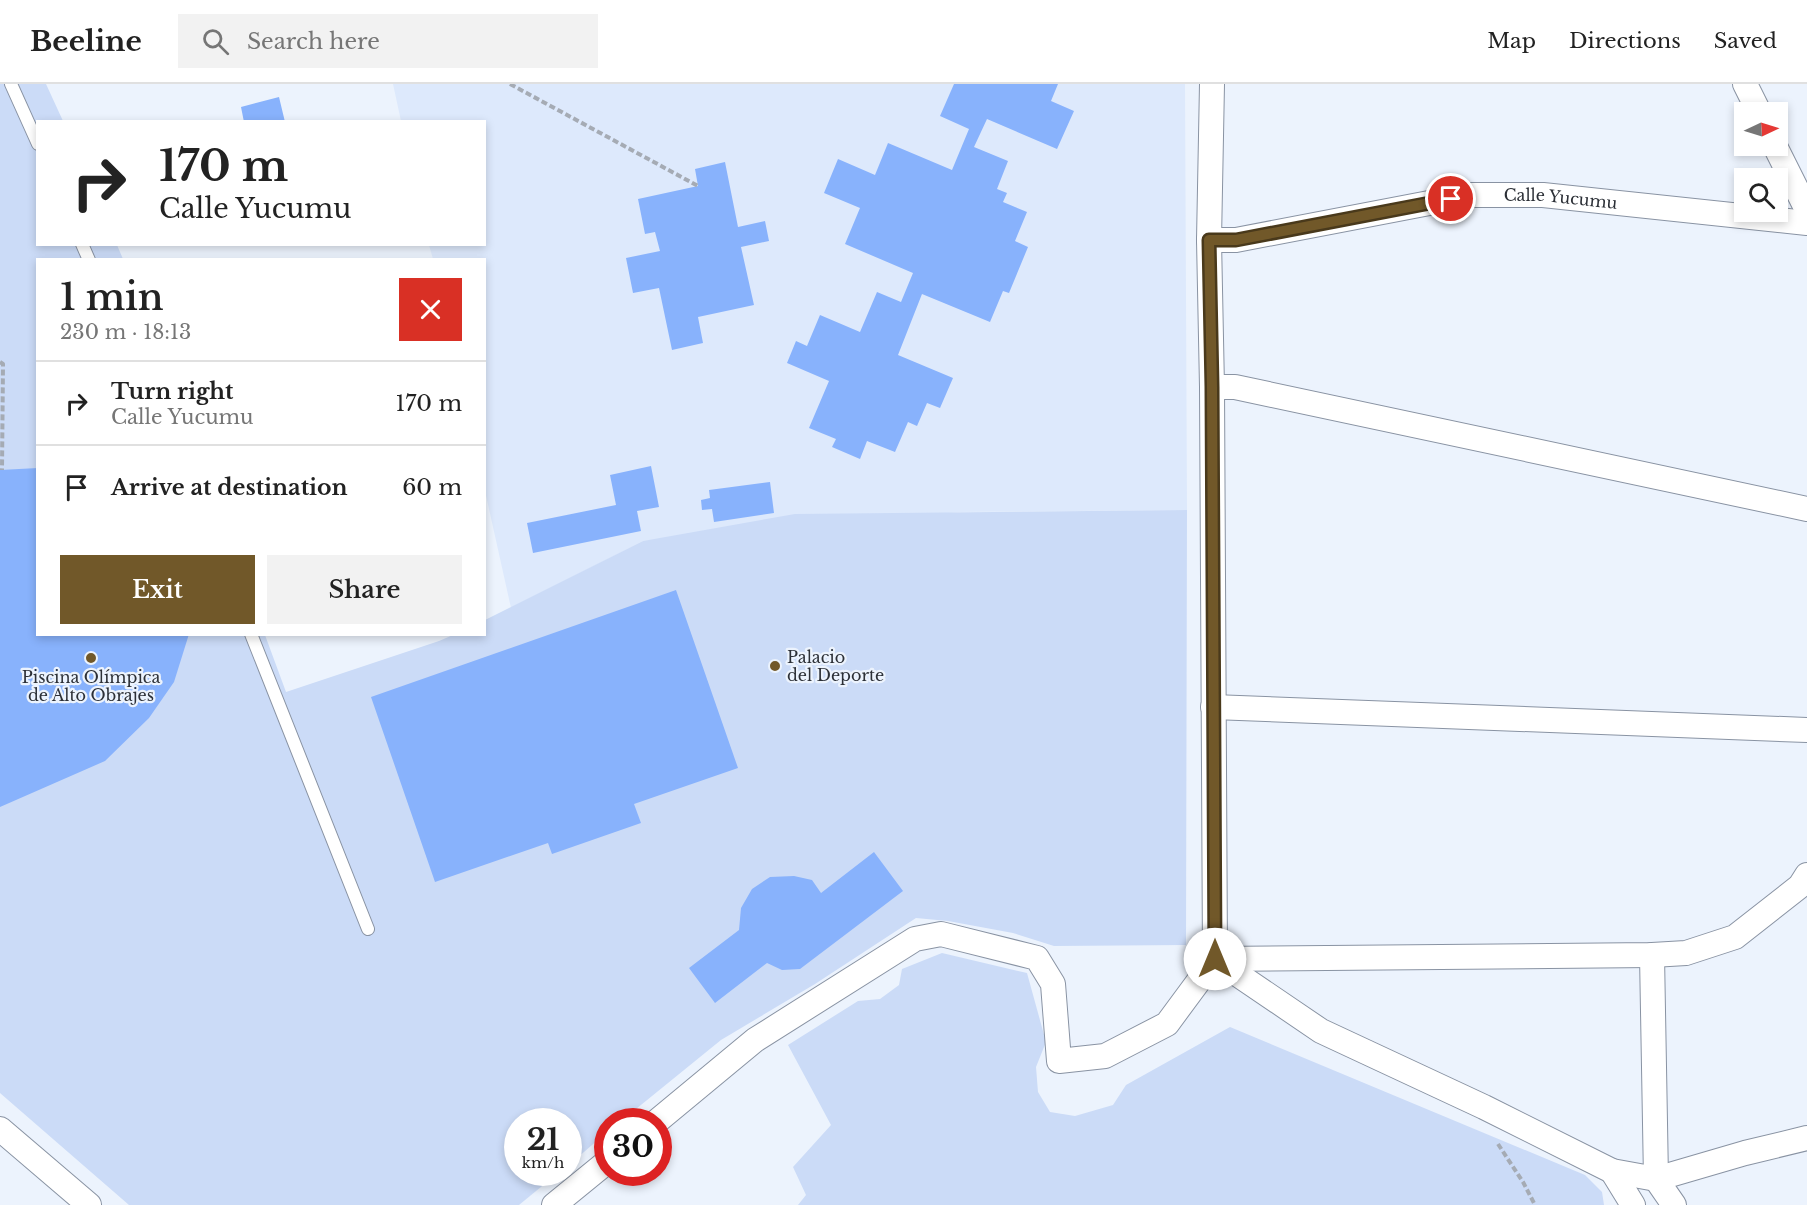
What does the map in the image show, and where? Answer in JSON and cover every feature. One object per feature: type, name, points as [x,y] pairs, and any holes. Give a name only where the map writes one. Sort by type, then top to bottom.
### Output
[{"type":"street","points":[[672,1109],[755,1040],[915,939],[941,934],[1036,958],[1053,984],[1059,1061],[1106,1056],[1167,1024],[1215,959],[1209,240],[1212,84]]},
{"type":"street","points":[[1745,84],[1754,102]]},
{"type":"street","points":[[1780,156],[1807,210]]},
{"type":"street","name":"Calle Yucumu","points":[[1209,240],[1236,240],[1471,195],[1543,195],[1807,223]]},
{"type":"street","points":[[1212,387],[1235,387],[1807,508]]},
{"type":"street","points":[[1213,707],[1807,730]]},
{"type":"street","points":[[1215,959],[1652,955],[1686,952],[1735,937],[1800,886],[1807,875]]},
{"type":"street","points":[[1652,955],[1656,1179],[1674,1205]]},
{"type":"street","points":[[1215,959],[1321,1031],[1484,1107],[1612,1171],[1656,1179],[1807,1138]]},
{"type":"street","points":[[0,1129],[89,1205]]},
{"type":"street","points":[[1612,1171],[1633,1205]]},
{"type":"street","points":[[554,1205],[594,1172]]},
{"type":"lane","points":[[11,84],[36,140]]},
{"type":"lane","points":[[253,636],[368,929]]},
{"type":"path","points":[[510,84],[699,186]]},
{"type":"path","points":[[0,362],[3,364],[2,470]]},
{"type":"path","points":[[1484,1107],[1492,1137],[1523,1182],[1535,1205]]},
{"type":"shaded area","name":"Palacio del Deporte","points":[[0,84],[46,84],[63,120],[36,120],[36,246],[117,246],[123,258],[36,258],[36,636],[265,636],[286,692],[451,636],[486,636],[486,620],[643,541],[795,514],[1187,510],[1186,945],[1054,946],[1013,933],[948,921],[916,918],[815,984],[721,1040],[637,1108],[594,1108],[594,1143],[582,1154],[582,1108],[504,1108],[504,1186],[542,1186],[519,1205],[129,1205],[0,1093]]},
{"type":"shaded area","points":[[393,84],[1185,84],[1187,510],[959,512],[643,541],[511,608],[486,496],[486,258],[433,258],[429,246],[486,246],[486,120],[401,120]]},
{"type":"shaded area","points":[[942,953],[1027,973],[1046,1042],[1036,1067],[1038,1092],[1050,1112],[1075,1116],[1113,1105],[1126,1085],[1230,1027],[1585,1175],[1602,1192],[1604,1205],[798,1205],[806,1195],[793,1167],[831,1125],[788,1045],[858,1001],[880,999],[899,985],[902,969]]},
{"type":"building","points":[[954,84],[1058,84],[1051,101],[1074,111],[1057,149],[987,119],[974,147],[1008,161],[997,189],[1007,193],[1003,202],[1027,212],[1015,241],[1028,247],[1009,293],[1003,291],[990,322],[922,294],[898,355],[953,378],[940,408],[927,403],[917,426],[908,422],[895,452],[867,441],[860,459],[832,447],[836,439],[809,428],[829,381],[787,363],[796,341],[807,346],[820,315],[860,332],[877,292],[901,302],[913,273],[845,244],[860,208],[824,193],[838,159],[875,175],[888,143],[952,170],[969,129],[940,116]]},
{"type":"building","points":[[279,97],[285,120],[244,120],[241,107]]},
{"type":"building","points":[[725,162],[738,227],[765,221],[769,241],[741,247],[754,305],[698,317],[703,343],[672,350],[659,288],[633,293],[626,258],[660,251],[655,232],[645,234],[638,199],[698,186],[695,169]]},
{"type":"building","points":[[651,466],[659,507],[637,511],[641,531],[533,553],[527,523],[616,505],[610,475]]},
{"type":"building","name":"Piscina Olímpica de Alto Obrajes","points":[[36,468],[36,636],[188,636],[174,682],[149,718],[105,761],[0,807],[0,470]]},
{"type":"building","points":[[770,482],[774,513],[714,522],[712,509],[702,510],[701,500],[710,498],[709,490]]},
{"type":"building","points":[[676,590],[738,768],[634,804],[641,823],[552,854],[548,843],[435,882],[371,697]]},
{"type":"building","points":[[874,852],[903,891],[800,969],[782,970],[767,963],[715,1003],[689,968],[739,930],[741,908],[752,889],[770,877],[794,876],[812,880],[821,893]]},
{"type":"place","name":"Piscina Olímpica de Alto Obrajes","points":[[91,658]]},
{"type":"place","name":"Palacio del Deporte","points":[[775,666]]},
{"type":"route","points":[[1215,959],[1209,240],[1236,240],[1451,199]]}]
